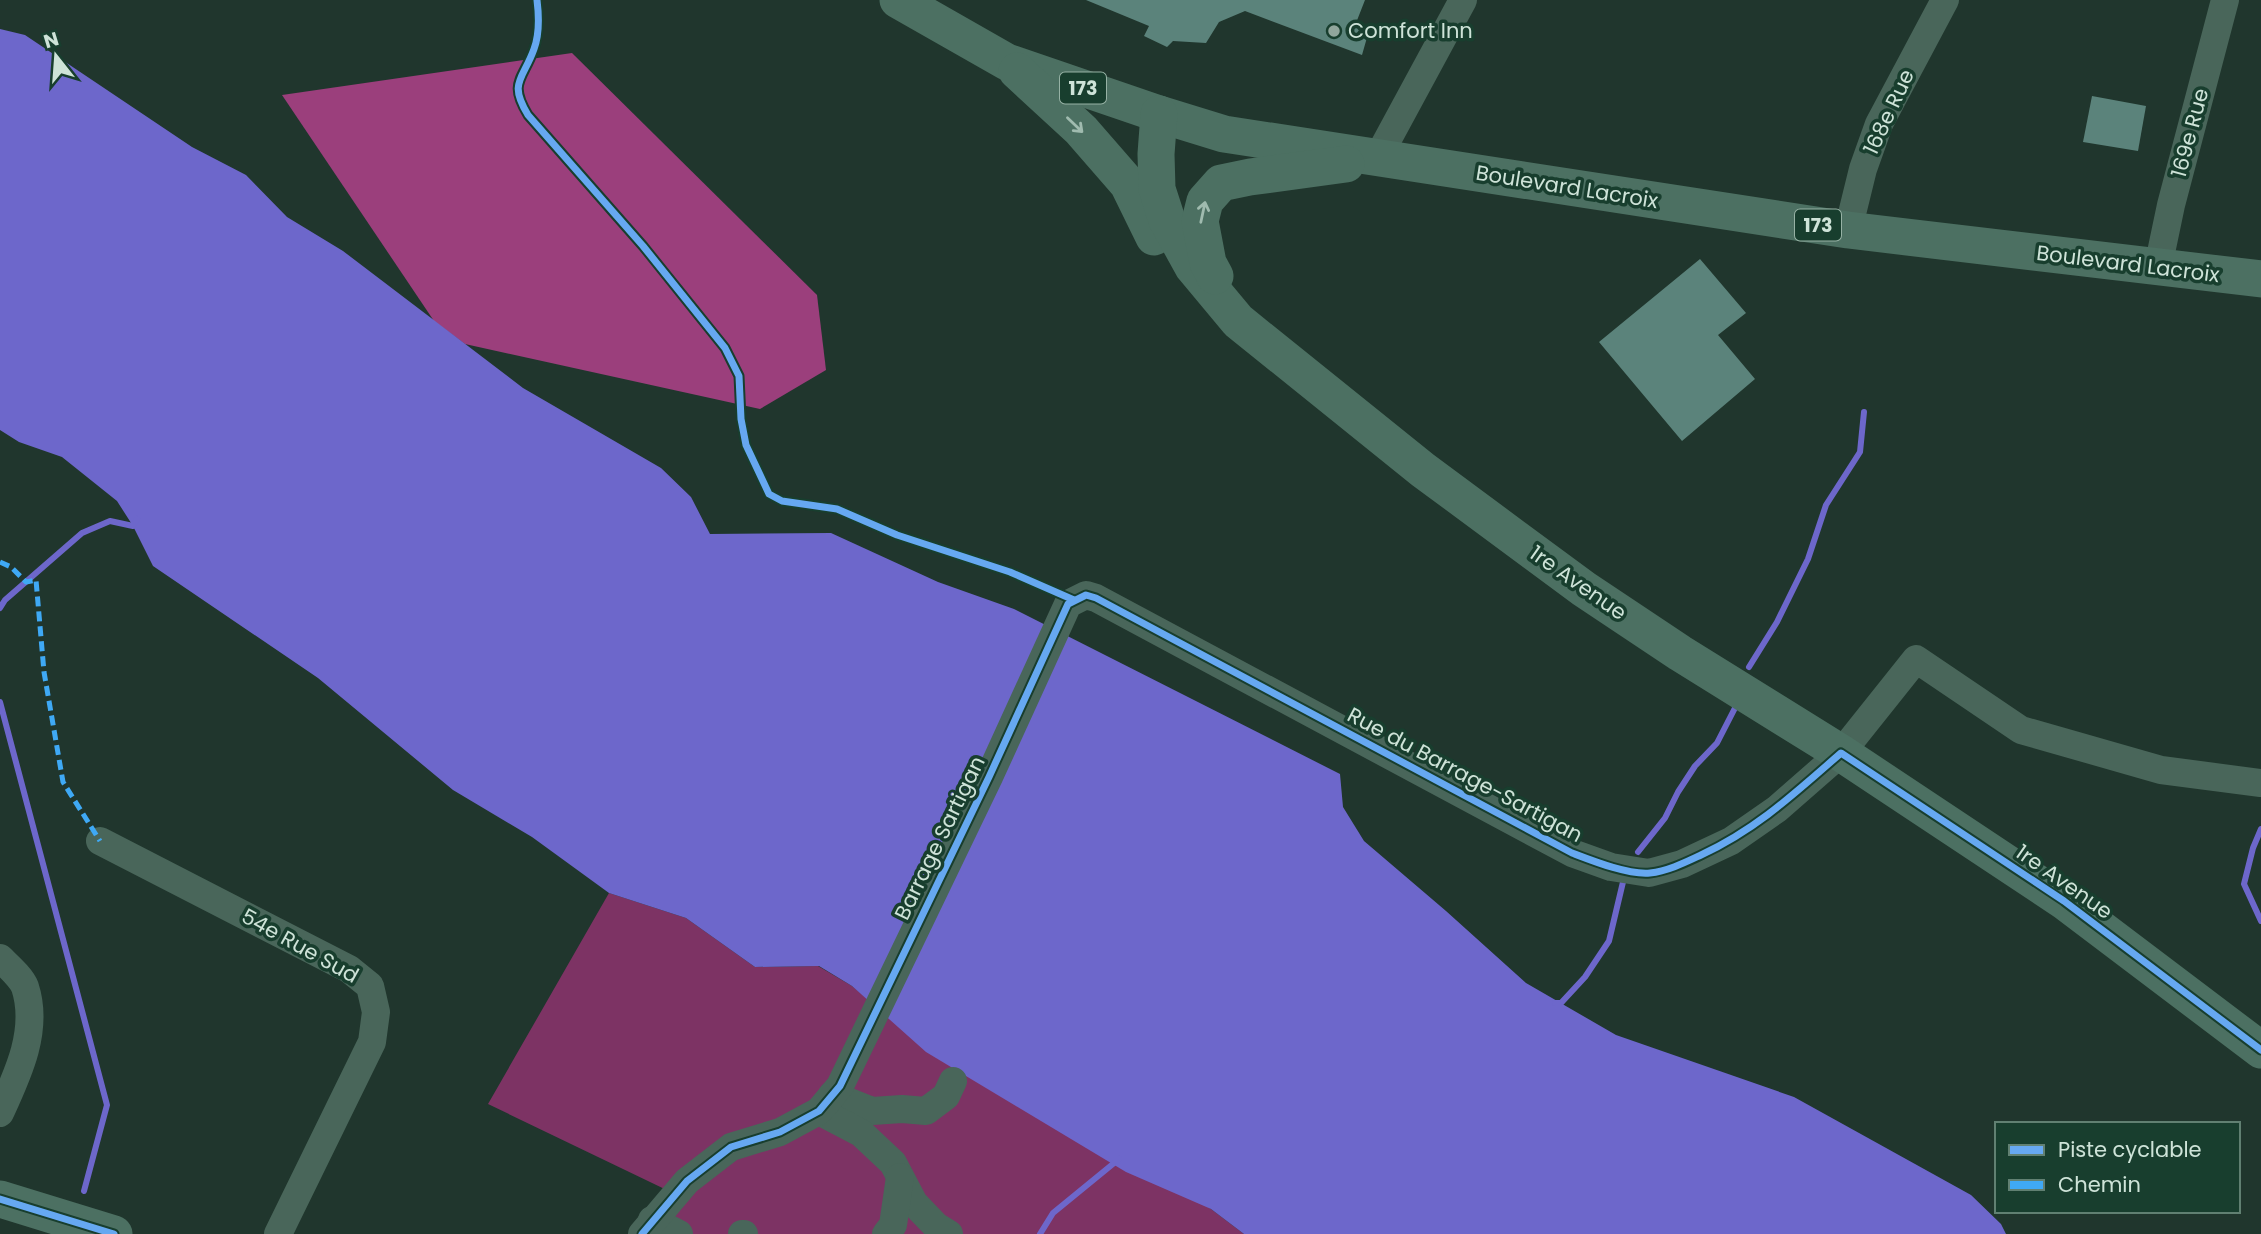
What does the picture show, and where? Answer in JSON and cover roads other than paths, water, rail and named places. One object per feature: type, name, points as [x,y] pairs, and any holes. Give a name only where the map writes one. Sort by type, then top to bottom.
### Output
[{"type":"main road","name":"Boulevard Lacroix","points":[[898,0],[1007,62],[1224,134],[1847,230],[2261,279]]},
{"type":"main road","points":[[1007,62],[1081,130],[1128,184],[1157,241],[1194,290],[1238,321]]},
{"type":"main road","name":"1re Avenue","points":[[1159,114],[1157,188],[1167,220],[1193,267],[1238,321],[1423,470],[1584,589],[2064,901],[2261,1050]]},
{"type":"main road","points":[[1238,321],[1208,263],[1200,221],[1205,201],[1221,183],[1377,159]]},
{"type":"main road","points":[[0,1199],[114,1234]]},
{"type":"street","points":[[1377,159],[1463,0]]},
{"type":"street","name":"169e Rue","points":[[2158,267],[2171,205],[2225,0]]},
{"type":"street","name":"168e Rue","points":[[1847,230],[1863,169],[1879,124],[1935,3]]},
{"type":"street","name":"Rue du Barrage-Sartigan","points":[[1068,604],[1086,595],[1096,598],[1572,853],[1611,867],[1649,873],[1682,864],[1731,841],[1777,809],[1840,753],[1916,659],[2021,730],[2161,770],[2259,782]]},
{"type":"street","name":"Barrage Sartigan","points":[[830,1098],[989,777],[1068,604]]},
{"type":"street","name":"54e Rue Sud","points":[[100,841],[349,969],[370,986],[376,1012],[372,1042],[278,1234]]},
{"type":"street","points":[[0,958],[24,985],[30,1024],[26,1049],[0,1113]]},
{"type":"street","points":[[830,1098],[872,1111],[926,1111],[946,1096],[953,1081]]},
{"type":"street","points":[[830,1098],[893,1163],[914,1203],[936,1226],[949,1234]]},
{"type":"street","points":[[679,1234],[647,1227],[687,1181],[731,1147],[780,1132],[830,1098]]},
{"type":"street","points":[[887,1234],[893,1225],[900,1177]]},
{"type":"waterway","points":[[1749,667],[1777,622],[1808,559],[1826,505],[1860,452],[1864,412]]},
{"type":"waterway","points":[[0,608],[5,600],[82,533],[110,521],[133,526],[137,519]]},
{"type":"waterway","points":[[0,702],[107,1105],[84,1191]]},
{"type":"waterway","points":[[1638,852],[1665,818],[1695,766],[1717,743],[1736,706]]},
{"type":"waterway","points":[[2261,829],[2244,884],[2261,921]]},
{"type":"waterway","points":[[1555,1003],[1561,1003],[1585,977],[1609,941],[1623,882]]},
{"type":"waterway","points":[[1040,1234],[1053,1213],[1119,1159]]},
{"type":"place","name":"Comfort Inn","points":[[1334,31]]}]
